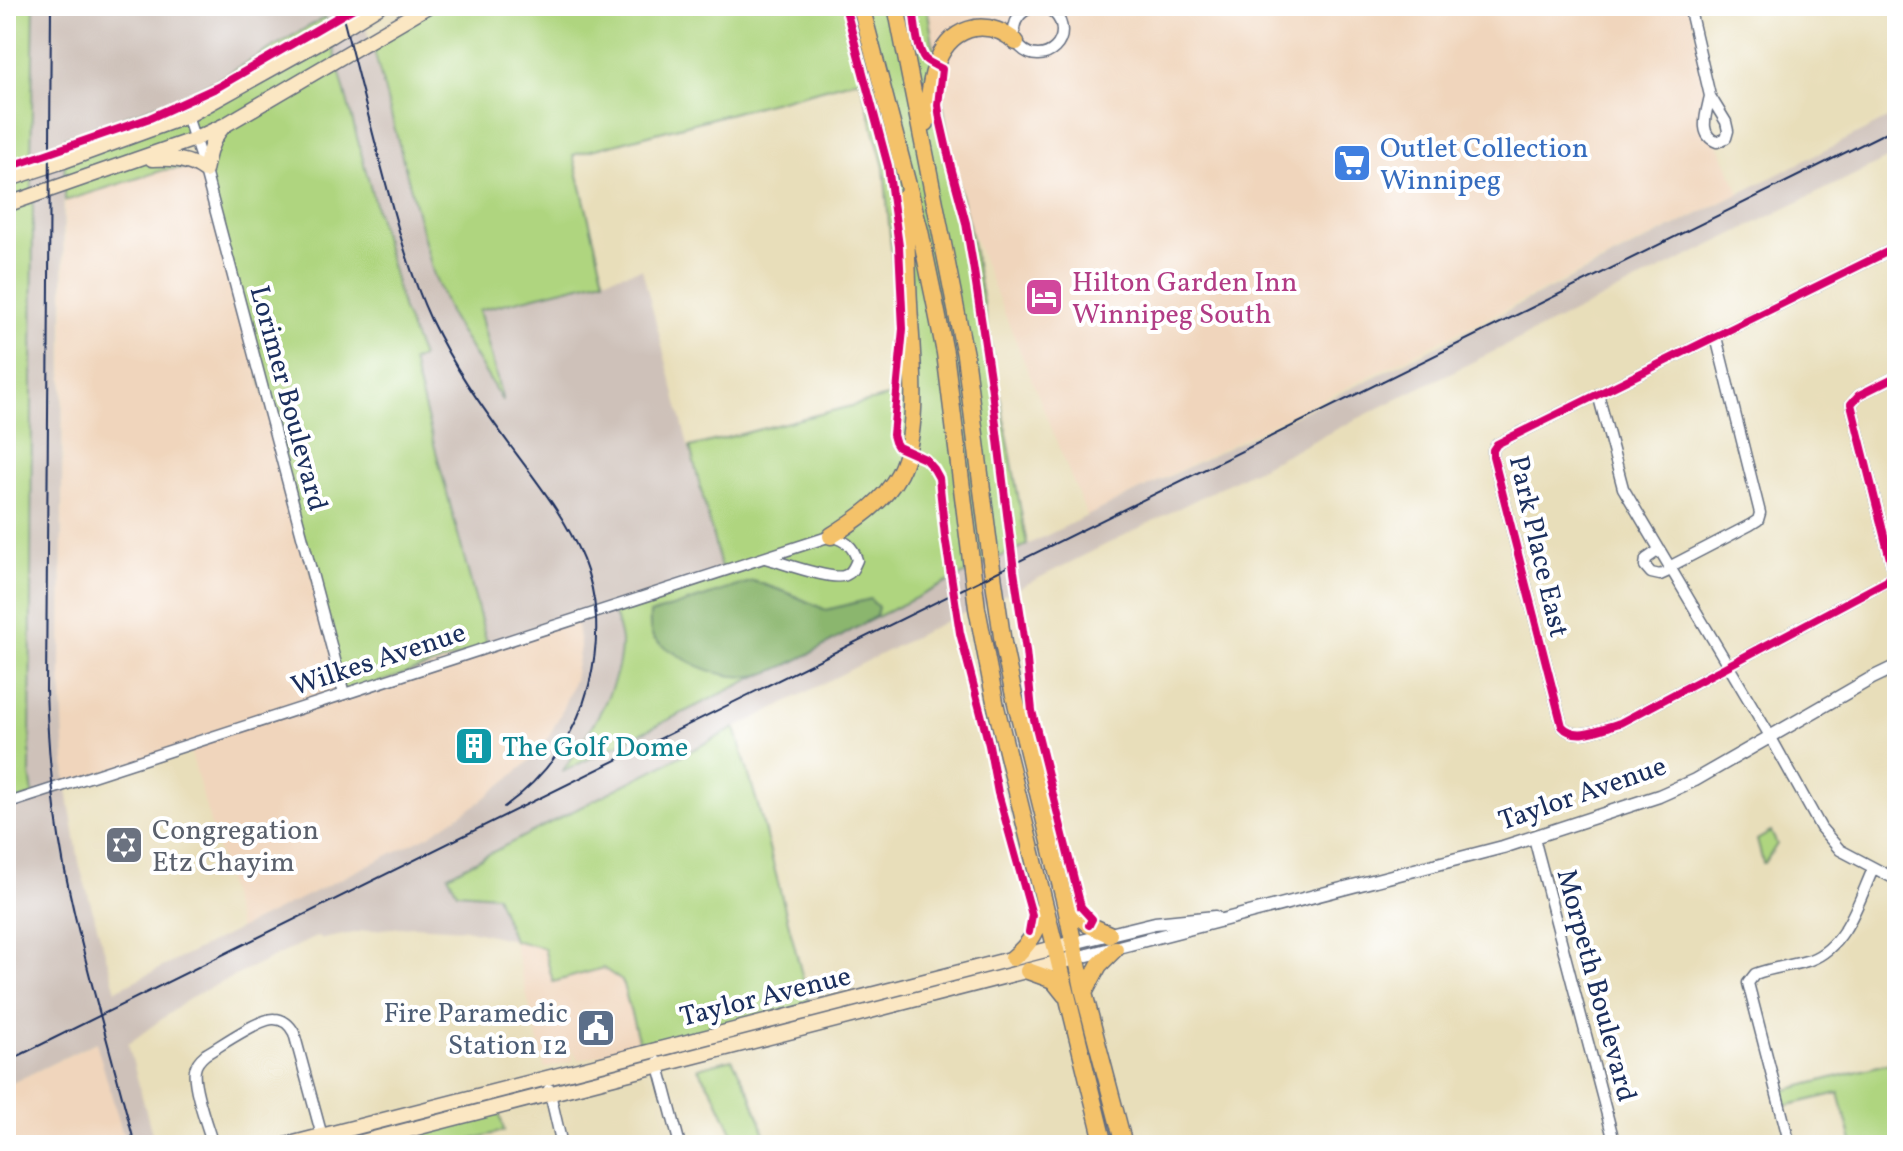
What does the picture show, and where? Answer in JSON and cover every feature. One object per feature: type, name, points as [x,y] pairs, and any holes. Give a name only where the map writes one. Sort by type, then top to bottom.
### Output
[{"type":"main road","points":[[6,180],[187,116],[379,6]]},
{"type":"main road","points":[[6,205],[195,139],[225,125],[428,6]]},
{"type":"main road","points":[[861,6],[930,277],[945,353],[971,570],[1006,752],[1104,1145]]},
{"type":"main road","points":[[896,6],[965,355],[1003,643],[1084,993],[1124,1145]]},
{"type":"main road","points":[[924,141],[935,65],[948,42],[962,32],[979,27],[1007,34],[1016,42]]},
{"type":"main road","points":[[140,159],[184,160],[205,171],[216,135],[225,125]]},
{"type":"main road","points":[[831,536],[862,517],[888,491],[900,472],[907,451],[913,386],[904,212],[895,133]]},
{"type":"main road","points":[[1065,903],[1112,942],[1084,993]]},
{"type":"main road","points":[[1013,958],[1034,936],[1044,906]]},
{"type":"main road","name":"Taylor Avenue","points":[[286,1145],[1013,958],[1057,955],[1075,950]]},
{"type":"main road","name":"Taylor Avenue","points":[[350,1145],[369,1143],[1028,971],[1057,955]]},
{"type":"main road","points":[[1028,971],[1053,980],[1066,996]]},
{"type":"street","points":[[1689,6],[1710,96]]},
{"type":"street","points":[[1046,7],[1060,24],[1061,32],[1056,46],[1049,52],[1026,52],[1016,42],[1015,25],[1024,9],[1046,7]]},
{"type":"street","name":"Lorimer Boulevard","points":[[187,116],[205,171],[344,694]]},
{"type":"street","name":"Park Place East","points":[[1728,666],[1620,723],[1579,735],[1568,733],[1562,726],[1493,450],[1497,444],[1897,247]]},
{"type":"street","points":[[1659,550],[1646,559],[1645,566],[1651,573],[1660,575],[1750,525],[1758,520],[1760,513],[1716,337]]},
{"type":"street","points":[[1728,666],[1887,581],[1892,574],[1851,404],[1859,395],[1897,376]]},
{"type":"street","points":[[1598,394],[1623,488],[1821,828],[1840,850],[1897,880]]},
{"type":"street","points":[[765,558],[828,576],[843,577],[853,570],[857,560],[855,553],[847,543],[831,536]]},
{"type":"street","name":"Wilkes Avenue","points":[[6,804],[831,536]]},
{"type":"street","name":"Taylor Avenue","points":[[1075,950],[1260,911],[1534,838],[1659,796],[1695,780],[1897,666]]},
{"type":"street","name":"Morpeth Boulevard","points":[[1534,838],[1615,1145]]},
{"type":"street","points":[[1790,1145],[1748,983],[1755,974],[1807,961],[1827,951],[1844,931],[1873,869]]},
{"type":"street","points":[[213,1145],[195,1082],[199,1060],[272,1018],[290,1025],[294,1033],[322,1136]]},
{"type":"street","points":[[655,1051],[680,1145]]},
{"type":"street","points":[[548,1078],[562,1145]]},
{"type":"street","points":[[363,1125],[369,1143]]},
{"type":"shaded area","points":[[34,6],[360,6],[433,272],[451,317],[502,398],[479,310],[642,269],[721,571],[612,607],[621,640],[619,667],[593,728],[564,771],[1409,360],[1897,114],[1897,154],[1017,589],[944,622],[449,874],[457,892],[496,895],[513,940],[465,929],[412,926],[323,939],[318,936],[193,996],[128,1044],[155,1145],[126,1145],[96,1042],[6,1086],[6,804],[33,794],[30,773]],"holes":[[[324,18],[403,310],[422,356],[412,361],[488,647],[576,619],[580,646],[574,680],[560,715],[544,746],[524,766],[480,802],[429,835],[116,990],[80,867],[66,784],[61,675],[64,161],[177,98],[217,80]]]},
{"type":"shaded area","points":[[927,6],[1689,6],[1705,67],[1705,122],[1740,193],[1087,516],[969,226],[953,167]]},
{"type":"shaded area","points":[[183,168],[205,171],[344,694],[576,619],[580,646],[574,680],[560,715],[544,746],[524,766],[480,802],[429,835],[239,929],[189,745],[66,784],[61,675],[65,201],[164,170]]},
{"type":"shaded area","points":[[513,940],[544,948],[553,981],[603,968],[622,981],[638,1045],[579,1060],[570,1046],[574,1061],[545,1068]]},
{"type":"shaded area","points":[[97,1042],[126,1145],[6,1145],[6,1086]]},
{"type":"green space","points":[[6,6],[34,6],[30,773],[33,795],[6,804]]},
{"type":"green space","points":[[428,6],[850,6],[880,119],[858,6],[927,6],[953,167],[969,226],[1027,545],[562,772],[600,711],[615,677],[621,643],[612,607],[722,572],[690,447],[891,396],[898,326],[884,167],[860,79],[573,155],[604,279],[479,310],[503,402],[451,317],[433,272],[371,40]],"holes":[[[888,150],[913,234],[899,211]]]},
{"type":"green space","points":[[325,17],[403,310],[422,357],[412,361],[488,647],[344,694],[206,171],[183,168],[164,170],[65,201],[64,138],[177,98],[217,80]],"holes":[[[216,135],[205,170],[143,158]]]},
{"type":"green space","points":[[753,581],[826,610],[870,599],[878,607],[876,616],[789,664],[767,673],[739,677],[697,665],[652,636],[650,614]]},
{"type":"green space","points":[[735,728],[811,1010],[642,1054],[622,981],[603,968],[553,982],[544,948],[513,940],[496,895],[457,892],[448,875]]},
{"type":"green space","points":[[1771,832],[1777,844],[1763,863],[1757,840]]},
{"type":"green space","points":[[732,1059],[750,1093],[769,1145],[738,1145],[716,1097],[698,1068]]},
{"type":"green space","points":[[1897,1061],[1897,1145],[1853,1145],[1839,1093],[1785,1106],[1782,1091]]},
{"type":"green space","points":[[539,1086],[540,1090],[373,1133],[372,1129]]},
{"type":"green space","points":[[498,1108],[504,1131],[450,1145],[369,1145]]},
{"type":"railway","points":[[51,6],[46,690],[50,756],[64,866],[88,971],[135,1145]]},
{"type":"railway","points":[[340,6],[397,224],[431,320],[468,386],[569,530],[591,585],[596,615],[595,648],[589,685],[576,721],[546,768],[504,807]]},
{"type":"railway","points":[[6,1062],[1897,127]]},
{"type":"cycle path","points":[[6,168],[150,118],[218,87],[357,6]]},
{"type":"cycle path","points":[[845,6],[888,166],[899,246],[903,329],[893,435],[898,447],[925,459],[939,478],[960,633],[998,793],[1032,915],[1029,932]]},
{"type":"cycle path","points":[[913,6],[922,54],[942,69],[938,105],[974,271],[1032,711],[1081,907],[1092,919],[1089,925]]},
{"type":"cycle path","points":[[1897,247],[1497,444],[1493,456],[1562,726],[1568,731],[1582,733],[1620,723],[1887,581],[1892,567],[1851,404],[1859,395],[1897,376]]},
{"type":"place","name":"Outlet Collection Winnipeg","points":[[1352,163]]},
{"type":"place","name":"Hilton Garden Inn Winnipeg South","points":[[1044,297]]},
{"type":"place","name":"The Golf Dome","points":[[474,746]]},
{"type":"place","name":"Congregation Etz Chayim","points":[[124,845]]},
{"type":"place","name":"Fire Paramedic Station 12","points":[[596,1028]]}]
